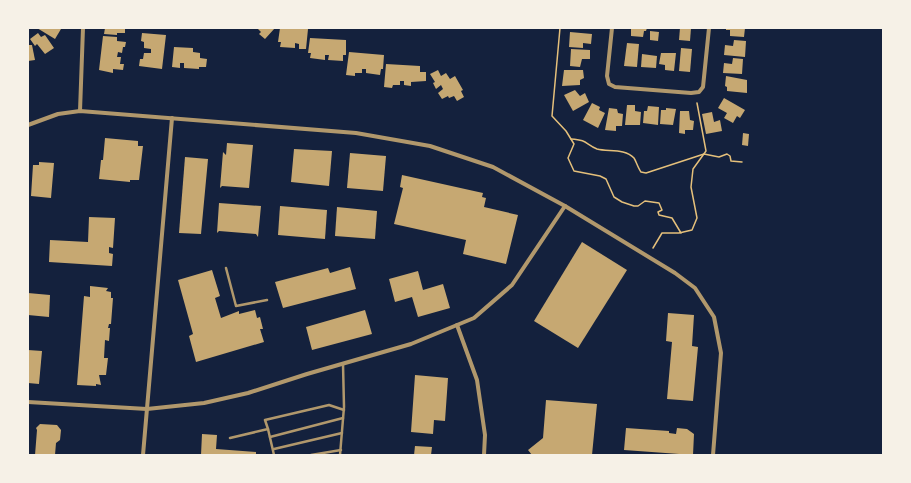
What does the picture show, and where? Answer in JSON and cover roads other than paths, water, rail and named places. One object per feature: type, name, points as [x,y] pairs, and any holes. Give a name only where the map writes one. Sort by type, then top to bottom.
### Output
[{"type":"street","points":[[80,111],[83,28]]},
{"type":"street","points":[[612,28],[607,76],[609,84],[615,87],[699,92],[702,87],[709,28]]},
{"type":"street","points":[[28,125],[58,114],[80,111],[356,133],[430,146],[493,167],[565,206],[680,277],[695,288],[714,317],[722,353],[713,455]]},
{"type":"street","points":[[143,455],[172,118]]},
{"type":"street","points":[[28,402],[147,409],[204,403],[248,393],[343,363],[411,344],[474,318],[512,285],[565,206]]},
{"type":"street","points":[[456,325],[477,380],[485,436],[484,455]]},
{"type":"lane","points":[[226,268],[236,306],[267,300]]},
{"type":"lane","points":[[340,455],[344,410],[343,363]]},
{"type":"lane","points":[[274,455],[274,450],[265,420],[329,405],[344,410]]},
{"type":"lane","points":[[270,436],[343,418]]},
{"type":"lane","points":[[230,438],[268,429]]},
{"type":"lane","points":[[274,450],[342,433]]},
{"type":"lane","points":[[311,455],[341,450]]}]
